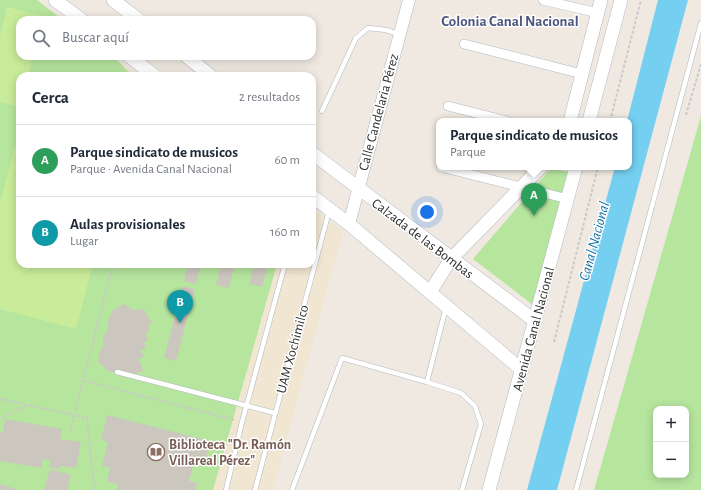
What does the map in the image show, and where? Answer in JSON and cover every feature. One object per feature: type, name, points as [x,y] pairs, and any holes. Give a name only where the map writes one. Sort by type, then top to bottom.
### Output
[{"type":"main road","points":[[55,0],[77,16]]},
{"type":"main road","points":[[113,0],[134,16]]},
{"type":"main road","points":[[571,118],[601,0]]},
{"type":"main road","points":[[590,118],[621,0]]},
{"type":"main road","points":[[134,60],[150,72]]},
{"type":"main road","points":[[191,60],[207,72]]},
{"type":"main road","name":"Calzada de las Bombas","points":[[316,156],[535,321]]},
{"type":"main road","points":[[430,292],[452,259],[538,170]]},
{"type":"main road","name":"Avenida Canal Nacional","points":[[489,490],[575,170]]},
{"type":"main road","points":[[316,199],[349,224],[522,370]]},
{"type":"street","name":"Calle Candelaria Pérez","points":[[349,224],[409,0]]},
{"type":"street","points":[[543,0],[598,13]]},
{"type":"street","points":[[464,44],[582,74]]},
{"type":"street","points":[[448,106],[495,118]]},
{"type":"street","points":[[453,170],[568,199]]},
{"type":"lane","points":[[576,490],[701,23]]},
{"type":"lane","points":[[322,111],[356,38],[368,28],[386,30],[399,34]]},
{"type":"lane","name":"UAM Xochimilco","points":[[316,258],[329,209]]},
{"type":"lane","points":[[226,490],[246,406],[283,268]]},
{"type":"lane","name":"UAM Xochimilco","points":[[255,490],[313,268]]},
{"type":"lane","points":[[427,382],[446,306]]},
{"type":"lane","points":[[292,490],[342,358],[461,393],[475,406],[481,424],[462,490]]},
{"type":"lane","points":[[117,372],[275,413]]},
{"type":"path","points":[[611,118],[641,0]]},
{"type":"path","points":[[554,342],[597,170]]},
{"type":"path","points":[[69,434],[112,268]]},
{"type":"path","points":[[82,380],[242,422]]},
{"type":"path","points":[[0,399],[87,418],[94,490]]},
{"type":"path","points":[[2,418],[27,405]]},
{"type":"shaded area","points":[[0,0],[37,0],[58,16],[16,16],[16,60],[116,60],[132,72],[16,72],[16,268],[316,268],[316,211],[343,231],[273,490],[0,490]]},
{"type":"green space","points":[[0,0],[37,0],[58,16],[16,16],[16,60],[116,60],[128,72],[16,72],[16,268],[276,268],[213,490],[0,490]]},
{"type":"green space","points":[[7,7],[43,16],[16,16],[16,60],[32,60],[29,72],[16,72],[16,106],[0,102],[0,36]]},
{"type":"green space","points":[[701,116],[701,490],[594,490]]},
{"type":"green space","points":[[16,143],[16,268],[92,268],[76,329],[0,309],[0,203]]},
{"type":"green space","points":[[549,170],[569,172],[533,305],[473,259]]},
{"type":"water","name":"Canal Nacional","points":[[658,0],[688,0],[557,490],[527,490],[614,170],[632,170],[632,118],[628,118]]},
{"type":"building","points":[[187,268],[200,268],[196,284],[184,281]]},
{"type":"building","points":[[220,268],[234,268],[229,288],[216,285]]},
{"type":"building","points":[[253,268],[267,268],[262,287],[249,284]]},
{"type":"building","points":[[183,286],[195,289],[176,361],[164,358]]},
{"type":"building","points":[[124,304],[133,310],[144,309],[152,322],[148,327],[149,331],[145,335],[148,339],[144,343],[146,348],[140,351],[144,356],[139,359],[143,371],[128,375],[108,371],[98,361],[99,354],[103,346],[103,337],[108,330],[108,322],[112,311]]},
{"type":"building","name":"Biblioteca \"Dr. Ramón Villareal Pérez\"","points":[[107,415],[210,441],[204,465],[194,462],[189,481],[197,483],[196,490],[117,490],[118,484],[107,482],[110,468],[102,466],[108,442],[101,440]]},
{"type":"building","points":[[5,419],[62,429],[60,439],[81,442],[76,468],[60,466],[59,469],[49,467],[51,460],[43,459],[41,468],[0,461],[0,432],[3,432]]},
{"type":"building","points":[[50,469],[71,475],[67,490],[44,490]]},
{"type":"building","points":[[0,484],[19,490],[0,490]]},
{"type":"place","name":"Parque sindicato de musicos","points":[[534,216]]},
{"type":"place","name":"Aulas provisionales","points":[[180,323]]},
{"type":"place","name":"Biblioteca \"Dr. Ramón Villareal Pérez\"","points":[[156,452]]},
{"type":"district","name":"Colonia Canal Nacional","points":[[510,21]]}]
